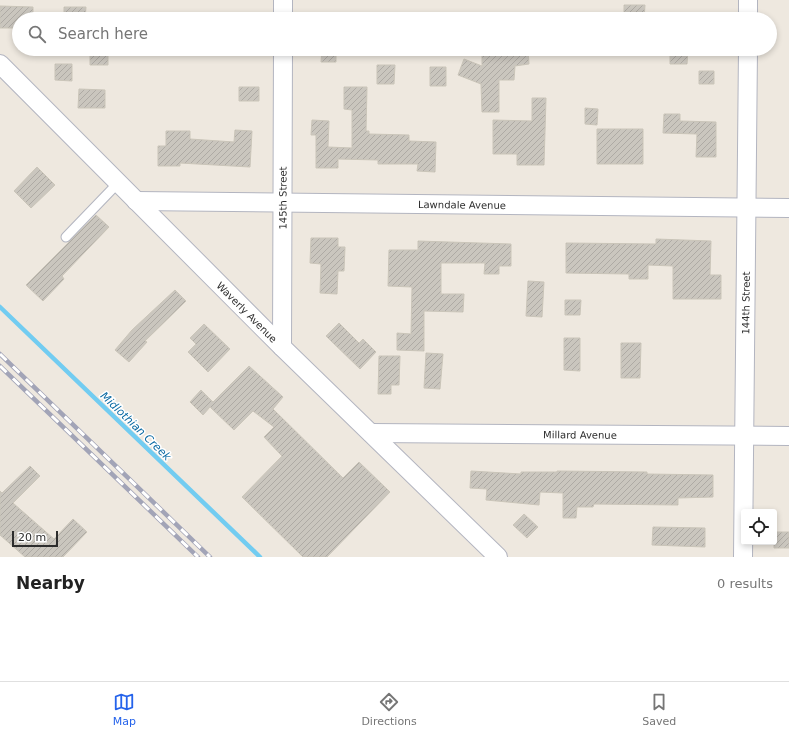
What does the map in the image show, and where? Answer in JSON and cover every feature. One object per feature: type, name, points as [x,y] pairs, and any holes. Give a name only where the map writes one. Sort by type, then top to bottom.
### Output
[{"type":"street","points":[[283,0],[283,12]]},
{"type":"street","points":[[748,0],[748,12]]},
{"type":"street","name":"145th Street","points":[[282,56],[282,347]]},
{"type":"street","name":"144th Street","points":[[743,557],[748,56]]},
{"type":"street","name":"Waverly Avenue","points":[[0,64],[282,347],[498,557]]},
{"type":"street","name":"Lawndale Avenue","points":[[136,201],[789,208]]},
{"type":"street","name":"Millard Avenue","points":[[371,433],[789,436]]},
{"type":"lane","points":[[66,237],[118,183]]},
{"type":"building","points":[[624,5],[645,5],[644,12],[624,12]]},
{"type":"building","points":[[0,6],[33,7],[33,12],[12,12],[12,28],[0,28]]},
{"type":"building","points":[[64,7],[86,7],[86,12],[64,12]]},
{"type":"building","points":[[90,56],[108,56],[108,65],[90,65]]},
{"type":"building","points":[[321,56],[336,56],[336,62],[321,62]]},
{"type":"building","points":[[482,56],[528,56],[529,64],[515,66],[514,80],[499,80],[499,112],[482,112],[481,84],[458,75],[464,59],[482,66]]},
{"type":"building","points":[[670,56],[688,56],[687,64],[670,64]]},
{"type":"building","points":[[55,64],[72,64],[72,81],[55,80]]},
{"type":"building","points":[[377,65],[395,65],[394,84],[377,84]]},
{"type":"building","points":[[430,67],[446,67],[446,86],[430,86]]},
{"type":"building","points":[[699,71],[714,71],[714,84],[699,84]]},
{"type":"building","points":[[239,87],[259,87],[259,101],[239,101]]},
{"type":"building","points":[[344,87],[367,87],[366,131],[369,131],[369,134],[409,135],[409,141],[436,142],[435,172],[417,171],[418,164],[378,164],[378,160],[338,159],[338,168],[316,168],[316,135],[311,135],[312,120],[329,121],[328,147],[352,148],[352,110],[344,109]]},
{"type":"building","points":[[79,89],[105,90],[105,108],[78,108]]},
{"type":"building","points":[[532,98],[546,98],[544,165],[517,165],[517,154],[493,154],[493,120],[532,121]]},
{"type":"building","points":[[585,108],[598,109],[597,125],[585,124]]},
{"type":"building","points":[[664,114],[680,114],[680,121],[716,122],[716,157],[696,157],[697,134],[663,133]]},
{"type":"building","points":[[597,129],[643,129],[643,164],[597,164]]},
{"type":"building","points":[[235,130],[252,131],[250,167],[180,163],[180,166],[158,166],[158,146],[166,146],[166,131],[190,131],[190,139],[234,142]]},
{"type":"building","points":[[37,167],[55,185],[31,208],[14,191]]},
{"type":"building","points":[[96,215],[109,227],[62,276],[64,279],[43,301],[26,285]]},
{"type":"building","points":[[311,238],[338,238],[338,247],[345,247],[344,271],[338,271],[337,294],[320,293],[321,264],[310,263]]},
{"type":"building","points":[[656,239],[711,241],[710,275],[721,275],[721,299],[673,299],[673,266],[648,265],[648,279],[629,279],[629,274],[566,273],[566,243],[656,244]]},
{"type":"building","points":[[418,241],[511,244],[511,266],[499,266],[499,274],[484,274],[485,263],[441,263],[441,294],[464,294],[463,312],[424,311],[424,351],[397,350],[397,333],[411,334],[412,287],[388,286],[389,250],[418,250]]},
{"type":"building","points":[[528,281],[544,282],[542,317],[526,316]]},
{"type":"building","points":[[175,290],[186,301],[145,341],[147,342],[129,362],[115,350],[132,330]]},
{"type":"building","points":[[565,300],[581,300],[580,315],[565,315]]},
{"type":"building","points":[[339,323],[359,343],[363,339],[376,352],[360,369],[326,336]]},
{"type":"building","points":[[204,324],[230,349],[208,372],[188,352],[196,344],[190,338]]},
{"type":"building","points":[[564,338],[580,338],[580,371],[564,370]]},
{"type":"building","points":[[621,343],[641,343],[640,378],[621,378]]},
{"type":"building","points":[[426,353],[443,354],[440,389],[424,388]]},
{"type":"building","points":[[379,356],[400,356],[399,385],[391,385],[391,394],[378,394]]},
{"type":"building","points":[[249,366],[283,397],[273,409],[343,478],[359,462],[390,492],[327,557],[303,557],[242,497],[282,456],[264,437],[274,427],[253,411],[234,430],[210,407],[203,415],[190,402],[201,390],[213,402]]},
{"type":"building","points":[[30,466],[40,476],[13,503],[54,539],[73,519],[87,532],[63,557],[25,557],[0,535],[0,491],[2,493]]},
{"type":"building","points":[[471,471],[521,474],[521,472],[557,471],[647,472],[647,474],[713,475],[713,497],[678,498],[678,505],[594,504],[593,507],[577,507],[576,518],[563,518],[563,493],[540,492],[539,505],[486,500],[487,489],[470,488]]},
{"type":"building","points":[[524,514],[538,527],[527,538],[513,525]]},
{"type":"building","points":[[653,527],[705,528],[705,547],[652,545]]},
{"type":"building","points":[[777,532],[789,532],[789,548],[774,548],[774,545],[777,545]]},
{"type":"waterway","name":"Midlothian Creek","points":[[0,307],[260,557]]},
{"type":"railway","points":[[0,354],[210,557]]},
{"type":"railway","points":[[0,366],[198,557]]}]
